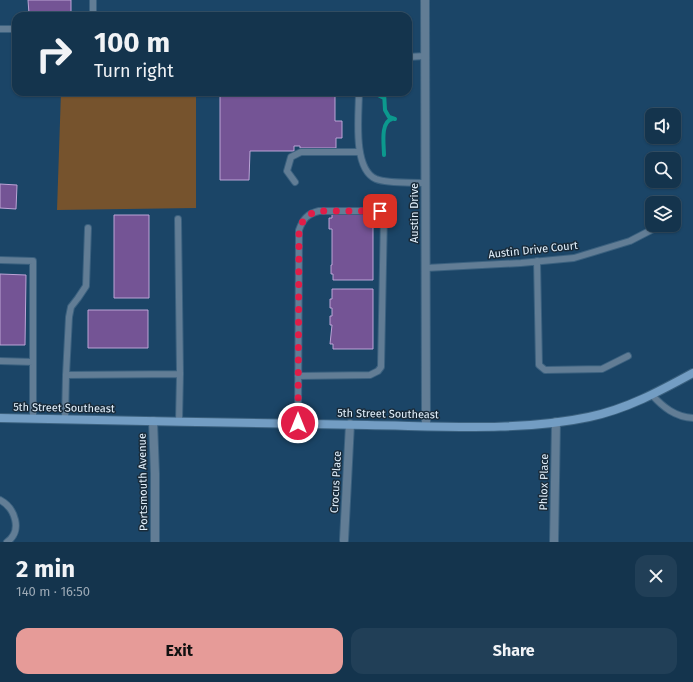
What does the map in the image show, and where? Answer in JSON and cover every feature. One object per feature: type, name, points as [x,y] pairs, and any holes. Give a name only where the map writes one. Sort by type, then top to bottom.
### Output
[{"type":"main road","name":"5th Street Southeast","points":[[0,418],[489,426],[556,422],[589,417],[613,411],[652,395],[693,373]]},
{"type":"street","name":"Austin Drive","points":[[425,0],[426,425]]},
{"type":"street","name":"Portsmouth Avenue","points":[[153,421],[155,542]]},
{"type":"street","name":"Phlox Place","points":[[554,542],[556,422]]},
{"type":"street","name":"Crocus Place","points":[[345,541],[350,424]]},
{"type":"lane","points":[[93,0],[93,12]]},
{"type":"lane","points":[[0,29],[12,29]]},
{"type":"lane","points":[[412,57],[425,56]]},
{"type":"lane","points":[[359,96],[358,143],[361,159],[367,170],[374,178],[385,181],[425,183]]},
{"type":"lane","points":[[295,182],[287,171],[291,157],[301,152],[360,152]]},
{"type":"lane","points":[[298,376],[370,374],[378,371],[381,366],[384,214],[380,211],[319,211],[311,213],[304,219],[299,230],[298,376],[298,423]]},
{"type":"lane","points":[[178,219],[180,374],[179,421]]},
{"type":"lane","points":[[65,419],[69,318],[71,307],[86,286],[88,228]]},
{"type":"lane","name":"Austin Drive Court","points":[[426,268],[574,258],[630,241],[647,232]]},
{"type":"lane","points":[[0,260],[33,261],[33,419]]},
{"type":"lane","points":[[537,261],[539,365],[545,370],[602,369],[628,356]]},
{"type":"lane","points":[[0,361],[33,362]]},
{"type":"lane","points":[[66,375],[180,374]]},
{"type":"lane","points":[[652,395],[665,408],[674,413],[693,418]]},
{"type":"lane","points":[[0,500],[6,503],[12,510],[15,520],[14,534],[7,542]]},
{"type":"shaded area","points":[[61,96],[196,96],[196,208],[57,210]]},
{"type":"building","points":[[28,0],[71,0],[71,12],[29,12]]},
{"type":"building","points":[[220,96],[335,96],[335,121],[342,121],[342,138],[336,138],[336,148],[300,148],[300,146],[294,146],[294,151],[250,151],[249,180],[220,180]]},
{"type":"building","points":[[0,184],[17,185],[16,209],[0,208]]},
{"type":"building","points":[[332,213],[373,213],[373,280],[333,280],[333,274],[331,274],[332,229],[329,229],[329,218],[332,218]]},
{"type":"building","points":[[114,215],[149,215],[149,298],[114,298]]},
{"type":"building","points":[[0,274],[26,275],[25,345],[0,345]]},
{"type":"building","points":[[332,289],[373,289],[373,349],[333,349],[333,344],[330,344],[332,325],[330,325],[330,316],[332,316],[332,308],[330,308],[330,299],[332,299]]},
{"type":"building","points":[[88,310],[148,310],[148,348],[88,348]]},
{"type":"waterway","points":[[380,96],[384,98]]},
{"type":"waterway","points":[[384,96],[385,110],[389,117],[395,119]]},
{"type":"waterway","points":[[384,155],[384,129],[388,121],[392,119]]},
{"type":"route","points":[[298,423],[299,230],[304,219],[311,213],[319,211],[380,211]]}]
